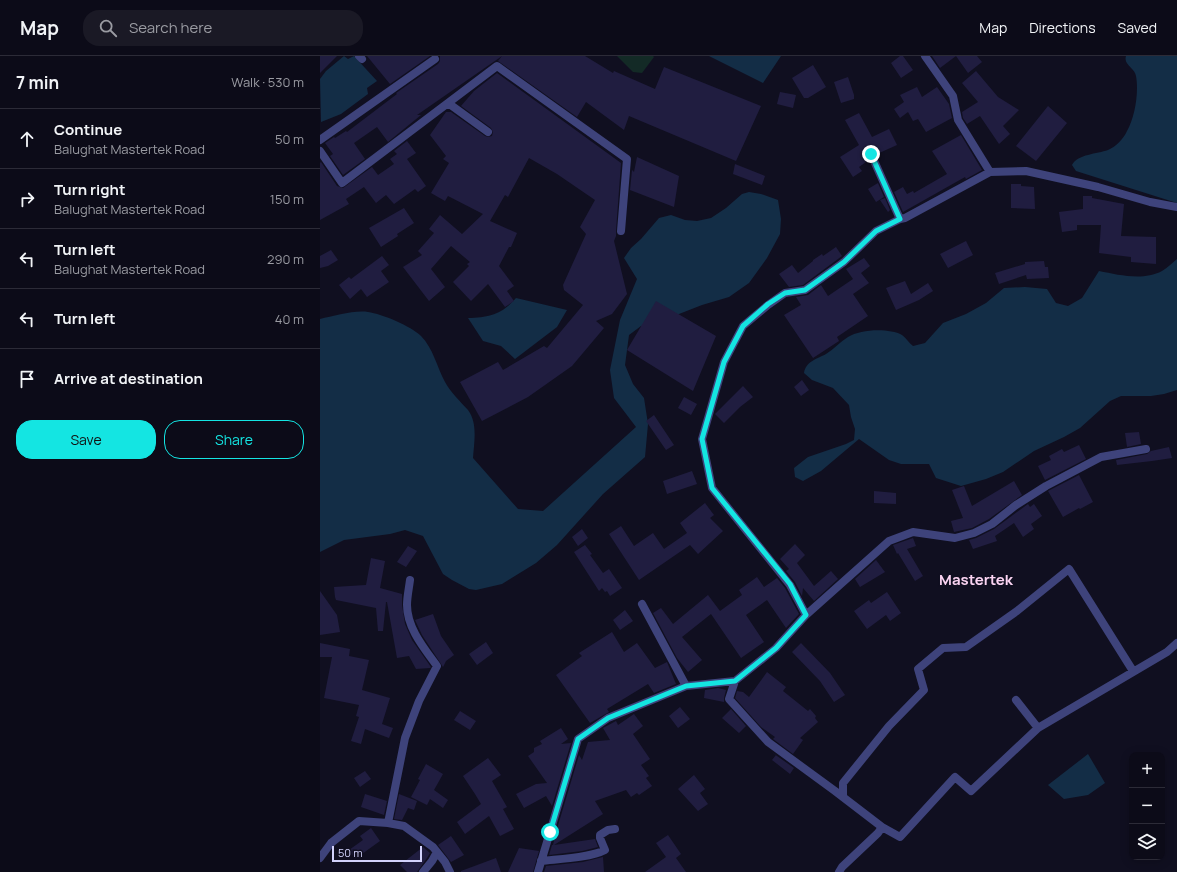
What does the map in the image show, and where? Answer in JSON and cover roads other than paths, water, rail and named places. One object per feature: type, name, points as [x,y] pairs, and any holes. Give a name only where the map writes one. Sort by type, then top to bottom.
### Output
[{"type":"street","points":[[925,56],[953,96],[958,120],[990,172]]},
{"type":"street","points":[[320,140],[435,59]]},
{"type":"street","points":[[320,151],[342,183],[497,66],[627,159],[621,231]]},
{"type":"street","points":[[448,103],[488,132]]},
{"type":"street","points":[[871,154],[900,219]]},
{"type":"street","points":[[806,615],[790,584],[712,488],[702,439],[724,362],[743,326],[768,304],[785,293],[805,290],[844,262],[876,231],[905,218],[990,172],[1026,171],[1098,187],[1150,202],[1177,207]]},
{"type":"street","points":[[1146,449],[1101,457],[1046,486],[1016,505],[992,524],[974,533],[955,538],[913,532],[889,541],[806,615],[776,648],[735,681],[729,699],[768,742],[882,827],[900,838],[955,777],[971,791],[1038,728],[1167,652],[1177,643]]},
{"type":"street","points":[[843,797],[843,783],[889,726],[924,690],[918,669],[943,648],[966,647],[1017,611],[1069,569],[1133,671]]},
{"type":"street","points":[[388,823],[405,738],[419,701],[437,666],[417,638],[410,623],[407,605],[410,580]]},
{"type":"street","points":[[642,604],[686,686]]},
{"type":"street","points":[[538,872],[578,739],[608,718],[686,686],[735,681]]},
{"type":"street","points":[[1016,700],[1038,728]]},
{"type":"street","points":[[320,858],[331,842],[359,821],[388,823],[404,826],[432,847],[445,862],[450,872]]},
{"type":"street","points":[[839,872],[842,867],[878,833],[882,827]]},
{"type":"street","points":[[541,861],[601,852],[605,850],[600,835],[608,830],[615,829]]},
{"type":"street","points":[[423,872],[437,852]]},
{"type":"water","points":[[344,56],[348,59],[354,56],[377,81],[367,88],[368,94],[341,114],[321,122],[320,79],[326,71]]},
{"type":"water","points":[[709,56],[781,56],[763,83]]},
{"type":"water","points":[[1126,56],[1177,56],[1177,203],[1076,171],[1072,165],[1083,156],[1114,147],[1124,136],[1130,125],[1137,97],[1137,82],[1134,71],[1126,62]]},
{"type":"water","points":[[749,192],[761,194],[778,200],[781,219],[780,234],[767,258],[749,283],[729,297],[702,305],[656,323],[641,326],[629,335],[625,365],[633,384],[644,398],[648,424],[645,457],[603,494],[557,545],[536,563],[502,584],[476,590],[469,589],[443,574],[423,536],[405,530],[390,534],[344,540],[320,552],[320,319],[350,313],[368,312],[396,321],[410,328],[421,336],[429,346],[447,386],[471,415],[475,433],[473,458],[518,509],[543,511],[636,427],[614,398],[610,370],[620,320],[637,279],[624,258],[631,248],[659,218],[671,215],[685,220],[697,221],[711,218],[726,208],[742,194]]},
{"type":"water","points":[[1177,259],[1177,390],[1151,396],[1121,396],[1110,401],[1080,428],[1034,451],[1003,472],[986,479],[961,486],[936,478],[929,464],[901,464],[889,460],[859,439],[821,471],[803,481],[795,477],[794,468],[808,457],[854,440],[855,429],[849,405],[833,388],[812,380],[804,373],[809,363],[829,352],[848,337],[860,332],[883,330],[902,335],[913,346],[925,343],[943,323],[966,314],[986,303],[1004,288],[1025,287],[1047,289],[1056,303],[1068,306],[1082,298],[1099,271],[1131,276],[1147,276],[1162,271]]},
{"type":"water","points":[[516,298],[567,310],[557,327],[515,359],[501,346],[483,341],[468,318],[489,316],[500,312],[511,304]]},
{"type":"water","points":[[1088,754],[1105,783],[1088,795],[1064,799],[1048,785]]},
{"type":"district","name":"Mastertek","points":[[976,579]]}]
